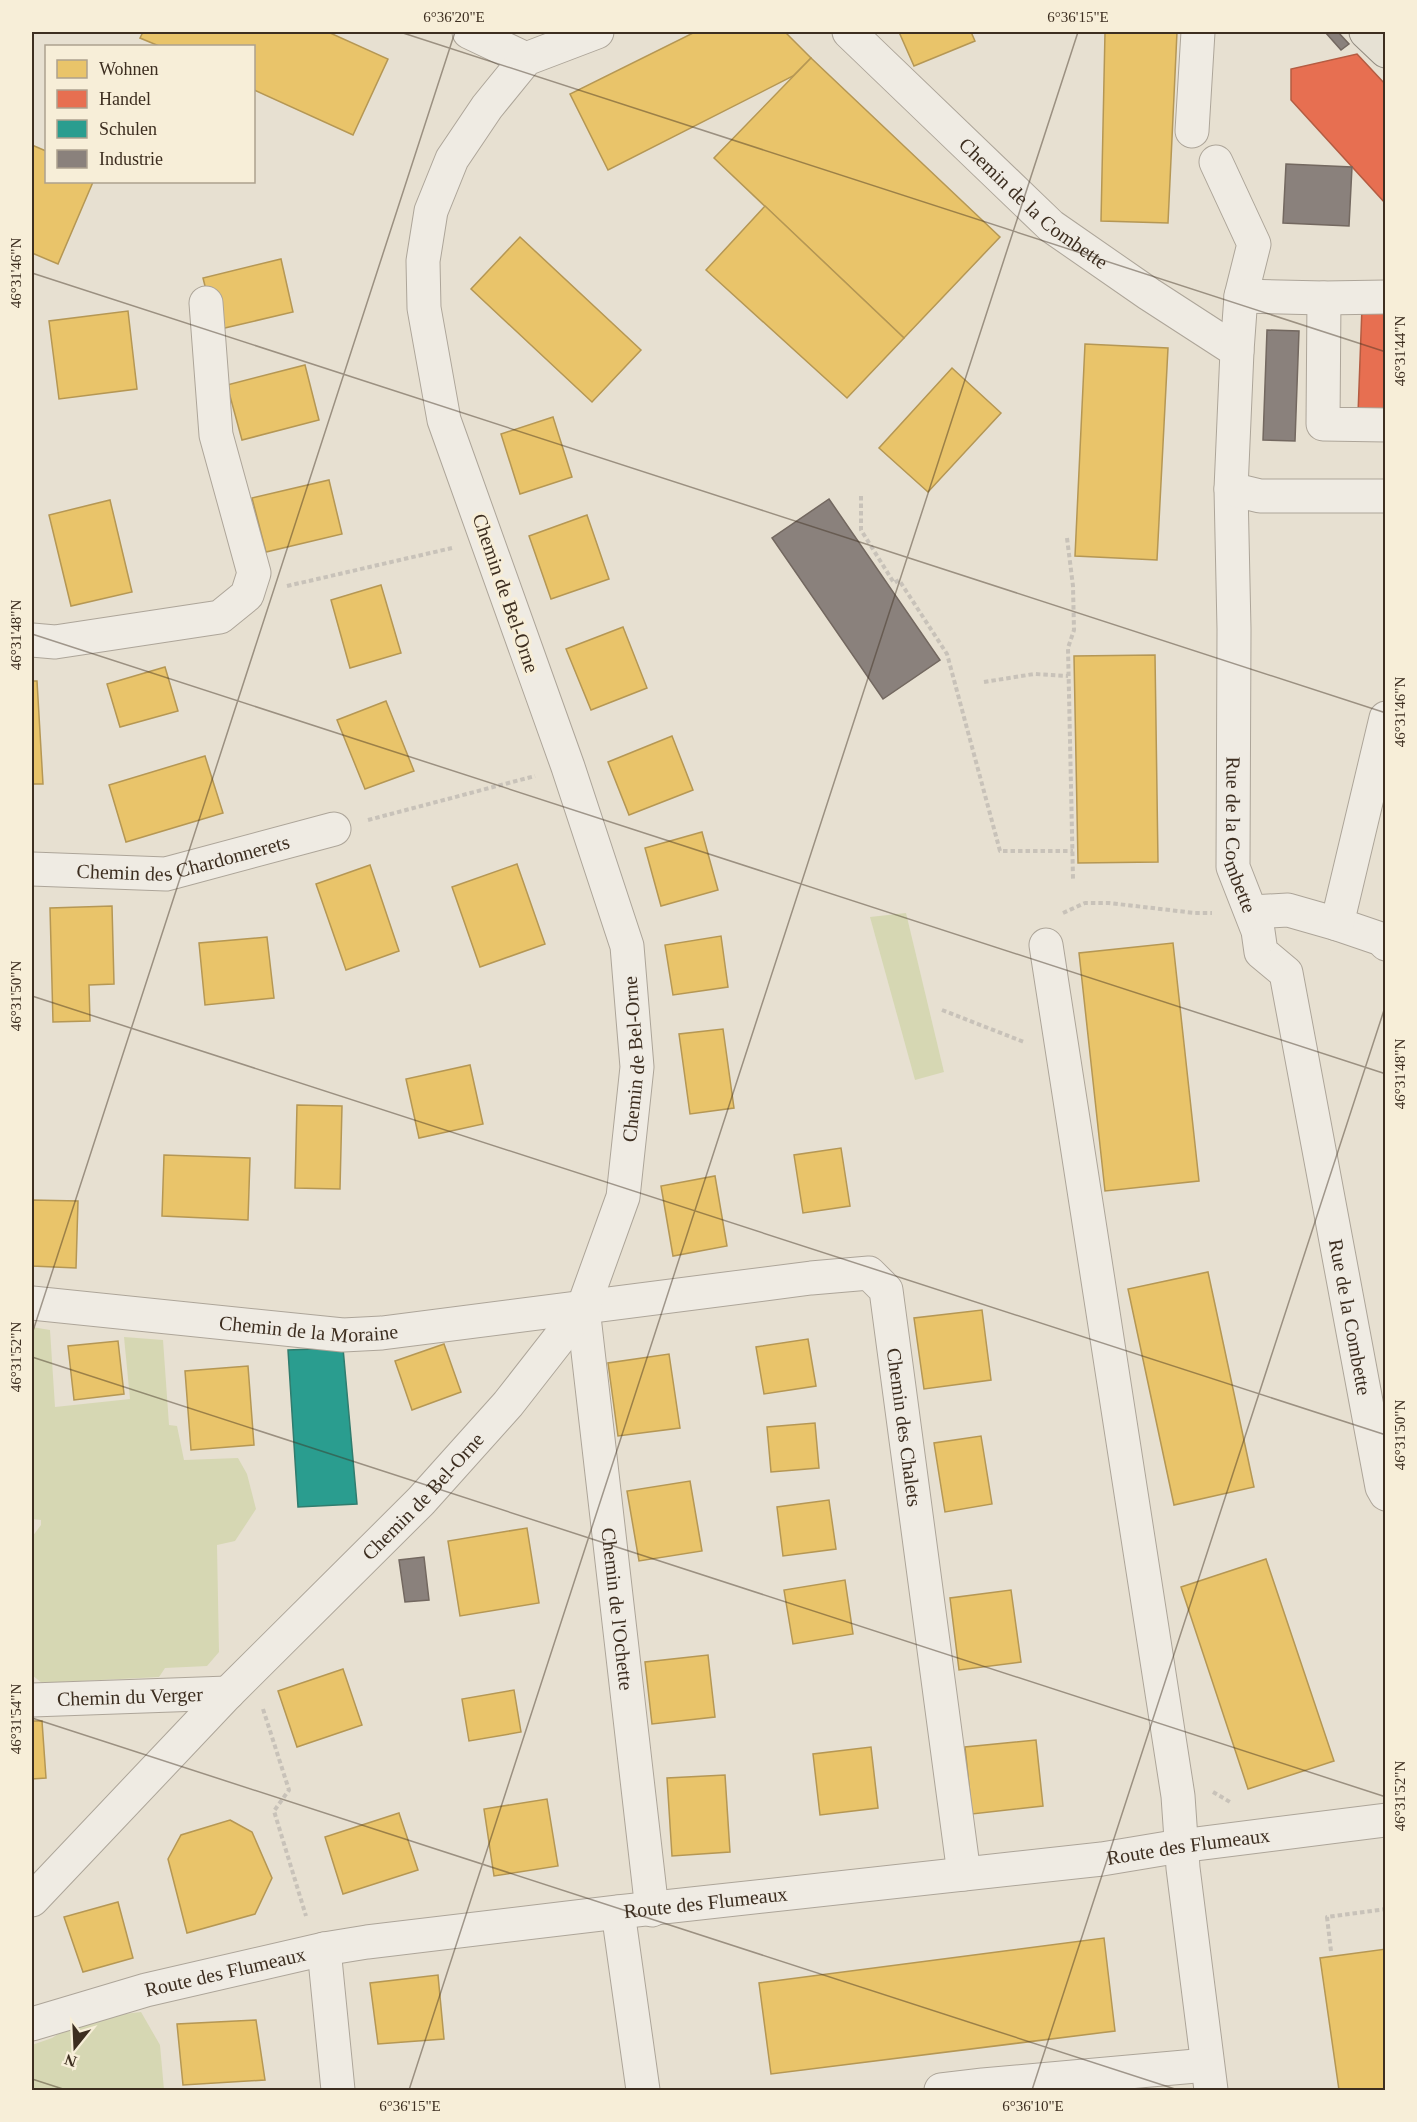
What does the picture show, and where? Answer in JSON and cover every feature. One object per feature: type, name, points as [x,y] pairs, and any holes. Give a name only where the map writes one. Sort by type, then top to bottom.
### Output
[{"type":"main road","points":[[1366,32],[1386,51]]},
{"type":"street","points":[[469,32],[526,59],[597,32]]},
{"type":"street","name":"Chemin de la Combette","points":[[849,32],[1051,226],[1237,351]]},
{"type":"street","points":[[1192,131],[1198,32]]},
{"type":"street","name":"Chemin de Bel-Orne","points":[[32,1900],[228,1693],[421,1502],[508,1404],[583,1308],[622,1197],[637,1067],[627,946],[567,767],[444,420],[424,308],[423,261],[431,211],[452,159],[487,107],[526,59]]},
{"type":"street","name":"Rue de la Combette","points":[[1216,162],[1254,244],[1241,296],[1231,489],[1234,629],[1233,867],[1252,912],[1261,952],[1286,974],[1378,1464],[1386,1494]]},
{"type":"street","points":[[1241,296],[1386,297]]},
{"type":"street","points":[[1324,298],[1323,424],[1386,425]]},
{"type":"street","points":[[32,640],[55,642],[220,617],[247,595],[254,573],[216,435],[206,303]]},
{"type":"street","points":[[1231,489],[1260,496],[1386,496]]},
{"type":"street","points":[[1337,924],[1386,718]]},
{"type":"street","name":"Chemin des Chardonnerets","points":[[32,869],[166,874],[347,825]]},
{"type":"street","points":[[1252,912],[1288,910],[1381,939],[1386,944]]},
{"type":"street","points":[[941,2091],[1209,2078],[1180,1846],[1178,1796],[1046,945]]},
{"type":"street","name":"Chemin des Chalets","points":[[583,1308],[811,1278],[869,1273],[886,1290],[963,1874]]},
{"type":"street","name":"Chemin de la Moraine","points":[[32,1303],[343,1335],[382,1333],[583,1308]]},
{"type":"street","name":"Chemin de l'Ochette","points":[[583,1308],[652,1910]]},
{"type":"street","name":"Chemin du Verger","points":[[32,1700],[228,1693]]},
{"type":"street","name":"Route des Flumeaux","points":[[32,2024],[146,1990],[324,1949],[367,1942],[1102,1859],[1180,1846],[1386,1820]]},
{"type":"street","points":[[618,1912],[643,2091]]},
{"type":"street","points":[[324,1949],[338,2091]]},
{"type":"path","points":[[861,496],[861,531],[894,583],[899,580],[947,654],[1000,851],[1072,851]]},
{"type":"path","points":[[1067,538],[1074,630],[1068,648],[1073,879]]},
{"type":"path","points":[[247,595],[488,540]]},
{"type":"path","points":[[984,682],[1034,674],[1068,676]]},
{"type":"path","points":[[347,825],[540,774]]},
{"type":"path","points":[[1046,945],[1050,918],[1085,903],[1109,903],[1194,913],[1252,912]]},
{"type":"path","points":[[942,1010],[1064,1057]]},
{"type":"path","points":[[260,1700],[289,1790],[274,1811],[307,1918]]},
{"type":"path","points":[[1331,1951],[1327,1917],[1386,1909]]},
{"type":"green space","points":[[906,913],[944,1072],[915,1080],[870,917]]},
{"type":"green space","points":[[32,1327],[50,1330],[55,1407],[130,1399],[124,1337],[163,1340],[169,1425],[177,1426],[184,1460],[238,1458],[247,1474],[256,1509],[235,1541],[217,1545],[219,1652],[207,1666],[165,1668],[159,1677],[42,1683],[32,1675],[32,1537],[41,1525],[41,1520],[32,1519]]},
{"type":"green space","points":[[141,2012],[160,2045],[164,2090],[32,2090],[32,2045],[52,2038],[82,2019]]},
{"type":"building: Wohnen","points":[[143,32],[328,32],[388,59],[353,135],[255,90],[255,45],[157,45],[140,38]]},
{"type":"building: Wohnen","points":[[695,32],[785,32],[811,58],[793,76],[608,170],[570,94]]},
{"type":"building: Wohnen","points":[[899,32],[971,32],[975,41],[914,66]]},
{"type":"building: Wohnen","points":[[1105,32],[1177,32],[1168,223],[1101,221]]},
{"type":"building: Wohnen","points":[[811,58],[1000,237],[904,338],[714,158]]},
{"type":"building: Wohnen","points":[[32,145],[45,151],[45,183],[93,183],[58,264],[32,253]]},
{"type":"building: Wohnen","points":[[765,206],[904,338],[847,398],[706,270]]},
{"type":"building: Wohnen","points":[[520,237],[641,350],[592,402],[471,289]]},
{"type":"building: Wohnen","points":[[281,259],[293,312],[216,330],[203,278]]},
{"type":"building: Wohnen","points":[[128,311],[137,389],[59,399],[49,321]]},
{"type":"building: Wohnen","points":[[1085,344],[1168,348],[1157,560],[1075,556]]},
{"type":"building: Wohnen","points":[[305,365],[319,420],[242,440],[227,385]]},
{"type":"building: Wohnen","points":[[952,368],[1001,413],[928,492],[879,448]]},
{"type":"building: Wohnen","points":[[553,417],[572,477],[520,494],[501,434]]},
{"type":"building: Wohnen","points":[[329,480],[342,534],[266,552],[252,498]]},
{"type":"building: Wohnen","points":[[110,500],[132,592],[71,606],[49,515]]},
{"type":"building: Wohnen","points":[[587,515],[609,579],[551,599],[529,536]]},
{"type":"building: Wohnen","points":[[381,585],[401,653],[350,668],[331,600]]},
{"type":"building: Wohnen","points":[[623,627],[647,688],[591,710],[566,649]]},
{"type":"building: Wohnen","points":[[1155,655],[1158,862],[1078,863],[1074,656]]},
{"type":"building: Wohnen","points":[[165,667],[178,711],[120,727],[107,684]]},
{"type":"building: Wohnen","points":[[32,681],[37,681],[43,784],[32,784]]},
{"type":"building: Wohnen","points":[[386,701],[414,771],[365,789],[337,720]]},
{"type":"building: Wohnen","points":[[672,736],[693,790],[629,815],[608,762]]},
{"type":"building: Wohnen","points":[[205,756],[223,813],[126,842],[109,785]]},
{"type":"building: Wohnen","points":[[702,832],[718,890],[661,906],[645,848]]},
{"type":"building: Wohnen","points":[[517,864],[545,944],[480,967],[452,887]]},
{"type":"building: Wohnen","points":[[370,865],[399,951],[346,970],[316,884]]},
{"type":"building: Wohnen","points":[[112,906],[114,984],[89,985],[90,1021],[53,1022],[50,908]]},
{"type":"building: Wohnen","points":[[721,936],[728,987],[673,995],[665,945]]},
{"type":"building: Wohnen","points":[[267,937],[274,998],[205,1005],[199,943]]},
{"type":"building: Wohnen","points":[[1173,943],[1199,1181],[1105,1191],[1079,953]]},
{"type":"building: Wohnen","points":[[723,1029],[734,1108],[690,1114],[679,1034]]},
{"type":"building: Wohnen","points":[[470,1065],[483,1124],[419,1138],[406,1079]]},
{"type":"building: Wohnen","points":[[297,1105],[342,1106],[340,1189],[295,1188]]},
{"type":"building: Wohnen","points":[[841,1148],[850,1206],[803,1213],[794,1155]]},
{"type":"building: Wohnen","points":[[164,1155],[250,1158],[248,1220],[162,1216]]},
{"type":"building: Wohnen","points":[[715,1176],[727,1246],[673,1256],[661,1186]]},
{"type":"building: Wohnen","points":[[32,1200],[78,1201],[76,1268],[32,1266]]},
{"type":"building: Wohnen","points":[[1208,1272],[1254,1487],[1174,1505],[1128,1289]]},
{"type":"building: Wohnen","points":[[982,1310],[991,1380],[924,1389],[914,1318]]},
{"type":"building: Wohnen","points":[[808,1339],[816,1386],[764,1394],[756,1347]]},
{"type":"building: Wohnen","points":[[118,1341],[124,1394],[74,1400],[68,1346]]},
{"type":"building: Wohnen","points":[[444,1344],[461,1392],[412,1410],[395,1361]]},
{"type":"building: Wohnen","points":[[669,1354],[680,1428],[618,1436],[608,1363]]},
{"type":"building: Wohnen","points":[[248,1366],[254,1445],[191,1450],[185,1371]]},
{"type":"building: Wohnen","points":[[815,1423],[819,1468],[771,1472],[767,1427]]},
{"type":"building: Wohnen","points":[[981,1436],[992,1504],[945,1512],[934,1443]]},
{"type":"building: Wohnen","points":[[690,1481],[702,1551],[639,1561],[627,1491]]},
{"type":"building: Wohnen","points":[[829,1500],[836,1549],[783,1556],[777,1507]]},
{"type":"building: Wohnen","points":[[527,1528],[539,1603],[460,1616],[448,1541]]},
{"type":"building: Wohnen","points":[[1266,1559],[1334,1761],[1248,1789],[1181,1587]]},
{"type":"building: Wohnen","points":[[845,1580],[853,1634],[793,1644],[784,1590]]},
{"type":"building: Wohnen","points":[[1011,1590],[1021,1662],[959,1670],[950,1598]]},
{"type":"building: Wohnen","points":[[708,1655],[715,1717],[652,1724],[645,1662]]},
{"type":"building: Wohnen","points":[[343,1669],[362,1725],[297,1747],[278,1691]]},
{"type":"building: Wohnen","points":[[514,1690],[521,1732],[469,1741],[462,1699]]},
{"type":"building: Wohnen","points":[[32,1721],[42,1721],[46,1778],[32,1779]]},
{"type":"building: Wohnen","points":[[1036,1740],[1043,1806],[972,1814],[965,1747]]},
{"type":"building: Wohnen","points":[[871,1747],[878,1808],[820,1815],[813,1754]]},
{"type":"building: Wohnen","points":[[725,1775],[730,1852],[672,1856],[667,1778]]},
{"type":"building: Wohnen","points":[[547,1799],[558,1866],[494,1876],[484,1809]]},
{"type":"building: Wohnen","points":[[399,1813],[418,1870],[343,1894],[325,1837]]},
{"type":"building: Wohnen","points":[[230,1820],[252,1832],[272,1878],[255,1914],[187,1933],[168,1859],[181,1835]]},
{"type":"building: Wohnen","points":[[118,1902],[133,1958],[83,1972],[64,1917]]},
{"type":"building: Wohnen","points":[[1104,1938],[1115,2031],[771,2074],[759,1983]]},
{"type":"building: Wohnen","points":[[1386,1949],[1386,2090],[1339,2090],[1320,1958]]},
{"type":"building: Wohnen","points":[[438,1975],[444,2039],[378,2044],[370,1983]]},
{"type":"building: Wohnen","points":[[256,2020],[265,2080],[183,2085],[177,2024]]},
{"type":"building: Handel","points":[[1357,54],[1386,85],[1386,204],[1291,100],[1291,69]]},
{"type":"building: Handel","points":[[1386,306],[1386,415],[1358,414],[1362,307]]},
{"type":"building: Schulen","points":[[343,1348],[357,1504],[298,1507],[288,1350]]},
{"type":"building: Industrie","points":[[1325,32],[1338,32],[1349,44],[1341,50]]},
{"type":"building: Industrie","points":[[1286,164],[1352,167],[1349,226],[1283,223]]},
{"type":"building: Industrie","points":[[1267,330],[1299,331],[1295,441],[1263,440]]},
{"type":"building: Industrie","points":[[829,499],[940,660],[883,699],[772,538]]},
{"type":"building: Industrie","points":[[424,1557],[429,1600],[405,1602],[399,1560]]}]
